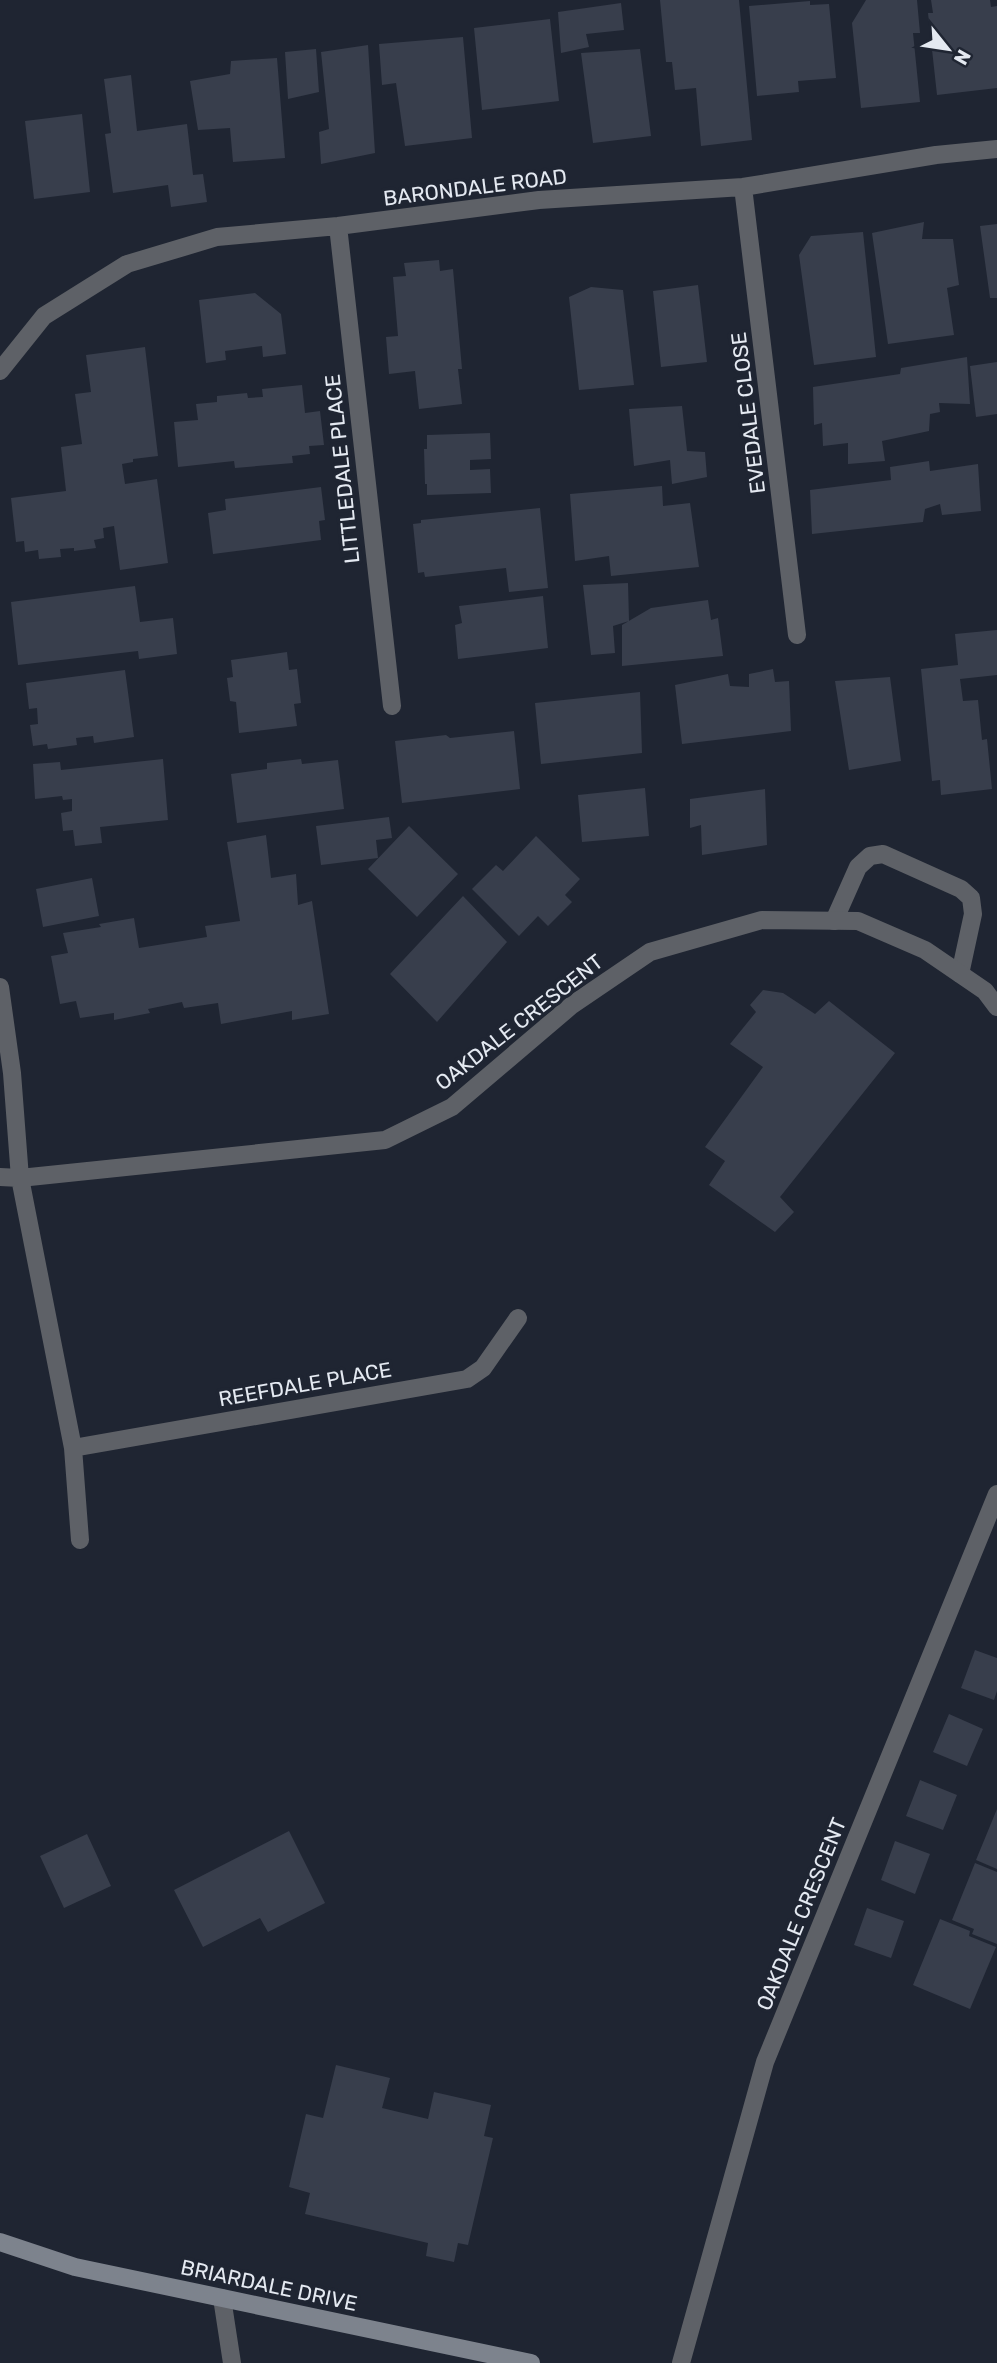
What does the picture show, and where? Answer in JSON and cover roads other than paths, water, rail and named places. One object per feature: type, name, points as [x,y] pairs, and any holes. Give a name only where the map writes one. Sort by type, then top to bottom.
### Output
[{"type":"street","name":"BARONDALE ROAD","points":[[0,370],[44,316],[127,264],[216,237],[338,226],[539,200],[743,187],[936,155],[997,149]]},
{"type":"street","name":"EVEDALE CLOSE","points":[[743,187],[797,635]]},
{"type":"street","name":"LITTLEDALE PLACE","points":[[338,226],[392,706]]},
{"type":"street","points":[[834,921],[858,867],[870,856],[883,854],[961,889],[971,898],[973,914],[960,974]]},
{"type":"street","name":"OAKDALE CRESCENT","points":[[0,1177],[20,1178],[385,1140],[452,1107],[572,1005],[650,952],[762,920],[858,921],[925,950],[985,991],[997,1007]]},
{"type":"street","points":[[0,987],[12,1073],[20,1178],[73,1448],[80,1540]]},
{"type":"street","name":"REEFDALE PLACE","points":[[73,1448],[467,1378],[483,1368],[518,1318]]},
{"type":"street","name":"OAKDALE CRESCENT","points":[[681,2363],[765,2062],[997,1494]]},
{"type":"street","name":"BRIARDALE DRIVE","points":[[0,2242],[75,2267],[531,2363]]},
{"type":"street","points":[[222,2298],[232,2363]]}]
